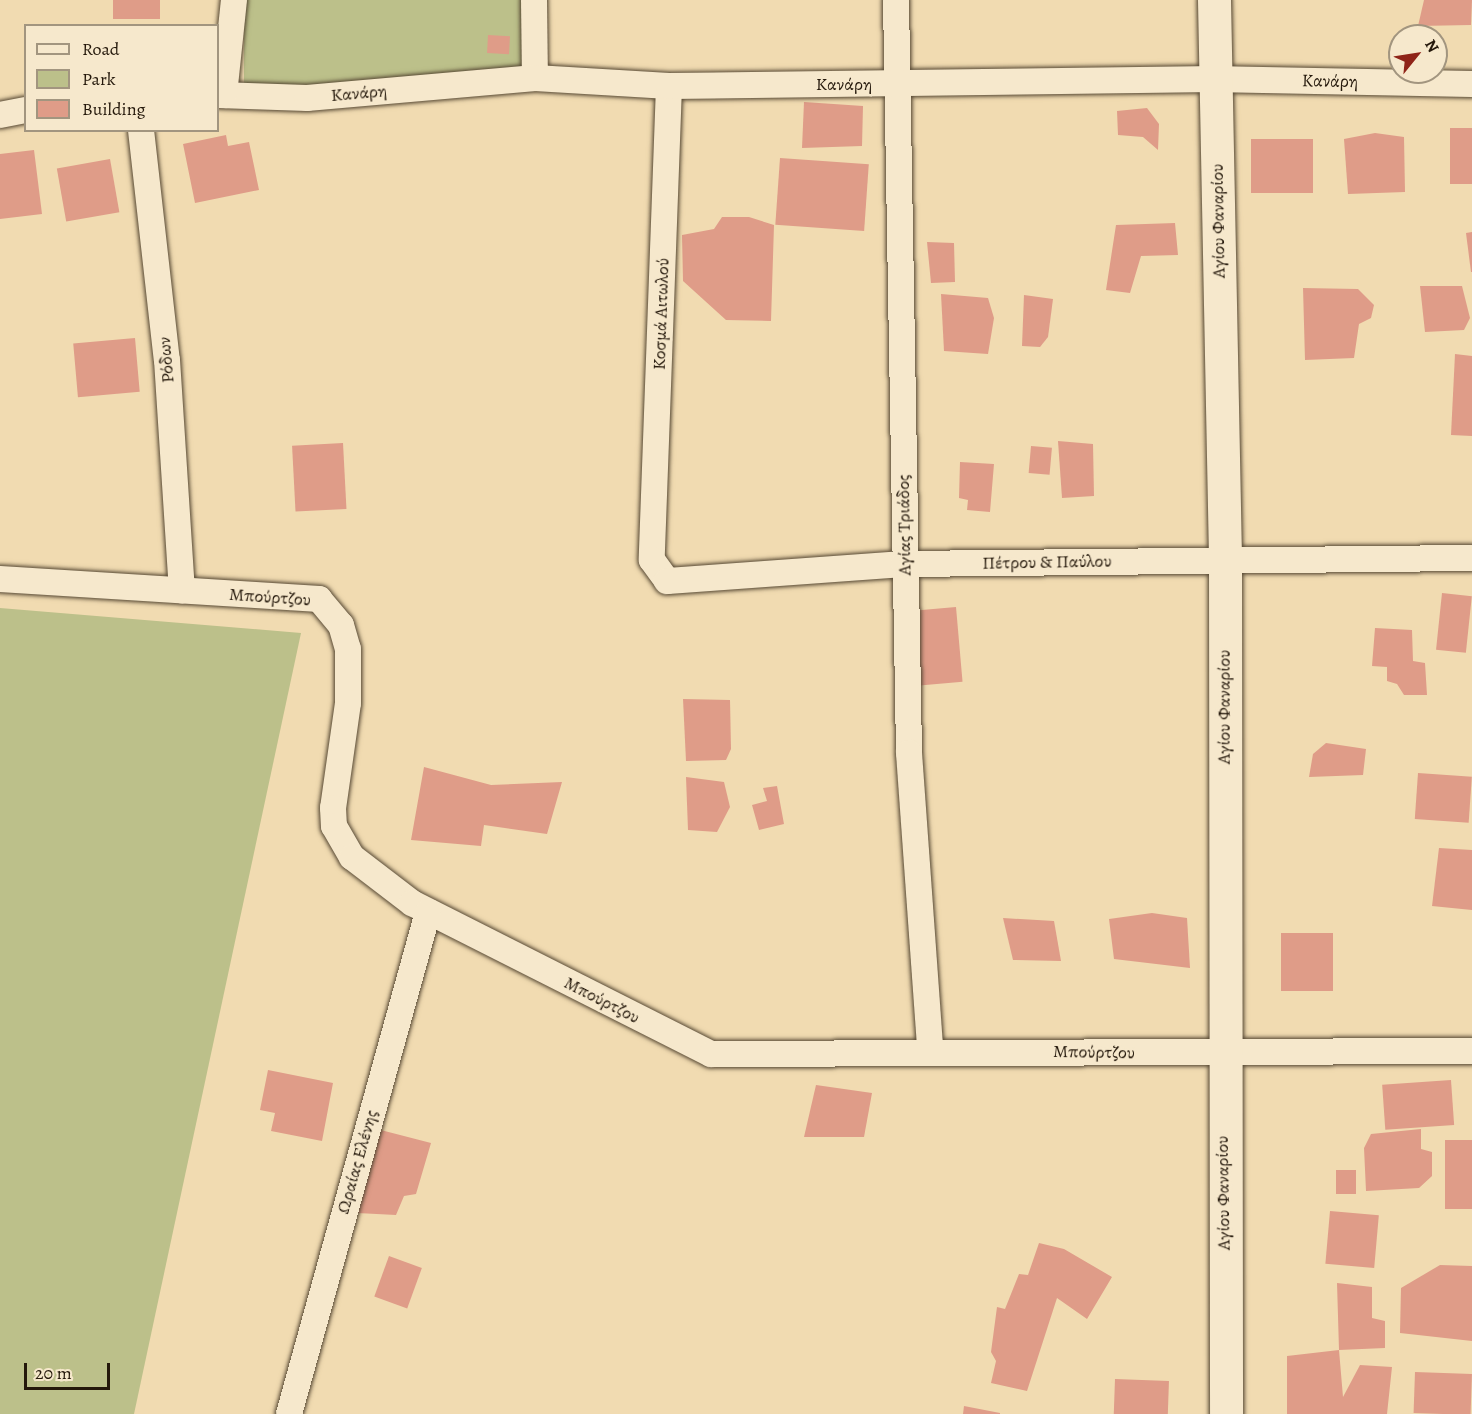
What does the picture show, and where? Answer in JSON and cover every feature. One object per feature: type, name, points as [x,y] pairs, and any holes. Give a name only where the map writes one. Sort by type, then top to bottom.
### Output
[{"type":"street","points":[[221,95],[234,0]]},
{"type":"street","points":[[534,0],[535,78]]},
{"type":"street","name":"Αγίας Τριάδος","points":[[896,0],[909,753],[930,1049]]},
{"type":"street","name":"Αγίου Φαναρίου","points":[[1215,0],[1225,560],[1222,1053],[1226,1414]]},
{"type":"street","name":"Κανάρη","points":[[221,95],[308,98],[535,78],[669,86],[1215,79],[1472,84]]},
{"type":"street","name":"Κοσμά Αιτωλού","points":[[653,543],[669,86]]},
{"type":"street","points":[[0,115],[24,110]]},
{"type":"street","name":"Ρόδων","points":[[141,132],[167,360],[182,591]]},
{"type":"street","name":"Πέτρου & Παύλου","points":[[653,543],[654,568],[676,582],[904,564],[1472,558]]},
{"type":"street","name":"Μπούρτζου","points":[[0,579],[319,599],[341,625],[348,649],[348,703],[334,826],[370,875],[428,912],[711,1054],[930,1049],[1222,1053],[1472,1051]]},
{"type":"street","name":"Ωραίας Ελένης","points":[[289,1414],[428,912]]},
{"type":"green space","points":[[244,0],[525,0],[525,85],[244,85]]},
{"type":"green space","points":[[0,608],[301,633],[134,1414],[0,1414]]},
{"type":"building","points":[[113,0],[160,0],[160,19],[113,19]]},
{"type":"building","points":[[1424,0],[1472,0],[1471,25],[1418,24]]},
{"type":"building","points":[[488,35],[510,36],[509,54],[487,53]]},
{"type":"building","points":[[804,102],[863,106],[862,146],[802,148]]},
{"type":"building","points":[[1147,108],[1159,124],[1158,150],[1143,137],[1118,135],[1117,111]]},
{"type":"building","points":[[1450,128],[1472,128],[1472,184],[1450,184]]},
{"type":"building","points":[[1375,133],[1404,137],[1405,192],[1348,194],[1344,139]]},
{"type":"building","points":[[226,135],[228,146],[249,142],[259,190],[195,203],[183,144]]},
{"type":"building","points":[[1251,139],[1313,139],[1313,193],[1251,193]]},
{"type":"building","points":[[34,150],[42,214],[0,219],[0,154]]},
{"type":"building","points":[[780,158],[869,164],[864,231],[775,225]]},
{"type":"building","points":[[110,159],[119,212],[66,222],[57,168]]},
{"type":"building","points":[[722,217],[749,217],[774,225],[771,321],[726,320],[683,281],[682,235],[714,229]]},
{"type":"building","points":[[1175,223],[1178,255],[1141,256],[1130,293],[1106,290],[1116,225]]},
{"type":"building","points":[[1472,232],[1472,272],[1471,272],[1466,233]]},
{"type":"building","points":[[927,242],[954,243],[955,282],[931,283]]},
{"type":"building","points":[[1420,286],[1462,286],[1470,318],[1464,330],[1425,332]]},
{"type":"building","points":[[1303,288],[1358,289],[1374,305],[1371,318],[1359,324],[1354,358],[1305,360]]},
{"type":"building","points":[[941,294],[988,298],[994,318],[988,354],[944,351]]},
{"type":"building","points":[[1024,295],[1053,299],[1048,337],[1040,347],[1022,346]]},
{"type":"building","points":[[135,338],[140,392],[78,397],[73,343]]},
{"type":"building","points":[[1455,354],[1472,356],[1472,436],[1451,435]]},
{"type":"building","points":[[1058,441],[1093,444],[1094,496],[1062,498]]},
{"type":"building","points":[[343,443],[346,509],[296,512],[292,446]]},
{"type":"building","points":[[1031,446],[1052,448],[1050,475],[1029,473]]},
{"type":"building","points":[[960,462],[994,464],[990,512],[967,510],[968,500],[959,498]]},
{"type":"building","points":[[1442,593],[1472,596],[1466,653],[1436,650]]},
{"type":"building","points":[[956,607],[963,682],[920,685],[913,611]]},
{"type":"building","points":[[1375,628],[1412,630],[1413,661],[1425,663],[1427,695],[1404,695],[1397,684],[1387,681],[1387,667],[1372,666]]},
{"type":"building","points":[[683,699],[730,700],[731,749],[726,760],[686,761]]},
{"type":"building","points":[[1326,743],[1366,749],[1363,775],[1309,777],[1313,754]]},
{"type":"building","points":[[424,767],[491,785],[562,782],[547,834],[484,825],[481,846],[411,840]]},
{"type":"building","points":[[1418,773],[1472,777],[1469,823],[1415,819]]},
{"type":"building","points":[[686,777],[724,782],[730,807],[717,832],[688,830]]},
{"type":"building","points":[[777,786],[784,824],[759,830],[752,805],[767,801],[763,788]]},
{"type":"building","points":[[1439,848],[1472,850],[1472,910],[1432,906]]},
{"type":"building","points":[[1152,913],[1187,918],[1190,968],[1114,959],[1109,919]]},
{"type":"building","points":[[1003,918],[1054,921],[1061,961],[1013,960]]},
{"type":"building","points":[[1281,933],[1333,933],[1333,991],[1281,991]]},
{"type":"building","points":[[268,1070],[333,1083],[322,1141],[271,1131],[275,1113],[260,1110]]},
{"type":"building","points":[[1451,1080],[1454,1125],[1385,1130],[1382,1085]]},
{"type":"building","points":[[816,1085],[872,1093],[864,1137],[804,1137]]},
{"type":"building","points":[[373,1128],[431,1143],[416,1194],[404,1196],[396,1215],[357,1213]]},
{"type":"building","points":[[1421,1129],[1421,1149],[1432,1152],[1432,1176],[1419,1188],[1366,1191],[1364,1148],[1371,1134]]},
{"type":"building","points":[[1445,1140],[1472,1140],[1472,1209],[1445,1209]]},
{"type":"building","points":[[1336,1170],[1356,1170],[1356,1194],[1336,1194]]},
{"type":"building","points":[[1330,1211],[1379,1215],[1374,1268],[1325,1264]]},
{"type":"building","points":[[1039,1243],[1064,1249],[1112,1277],[1087,1319],[1057,1298],[1027,1391],[991,1383],[996,1361],[991,1352],[997,1307],[1005,1309],[1019,1274],[1028,1275]]},
{"type":"building","points":[[389,1256],[422,1268],[407,1308],[374,1296]]},
{"type":"building","points":[[1440,1265],[1472,1266],[1472,1341],[1400,1333],[1401,1288]]},
{"type":"building","points":[[1337,1283],[1372,1287],[1372,1318],[1385,1321],[1385,1348],[1339,1350]]},
{"type":"building","points":[[1339,1350],[1343,1397],[1360,1365],[1392,1367],[1387,1414],[1287,1414],[1287,1356]]},
{"type":"building","points":[[1415,1372],[1472,1374],[1471,1414],[1414,1413]]},
{"type":"building","points":[[1115,1379],[1169,1381],[1168,1414],[1114,1414]]},
{"type":"building","points":[[964,1406],[1000,1413],[1000,1414],[963,1414]]}]
